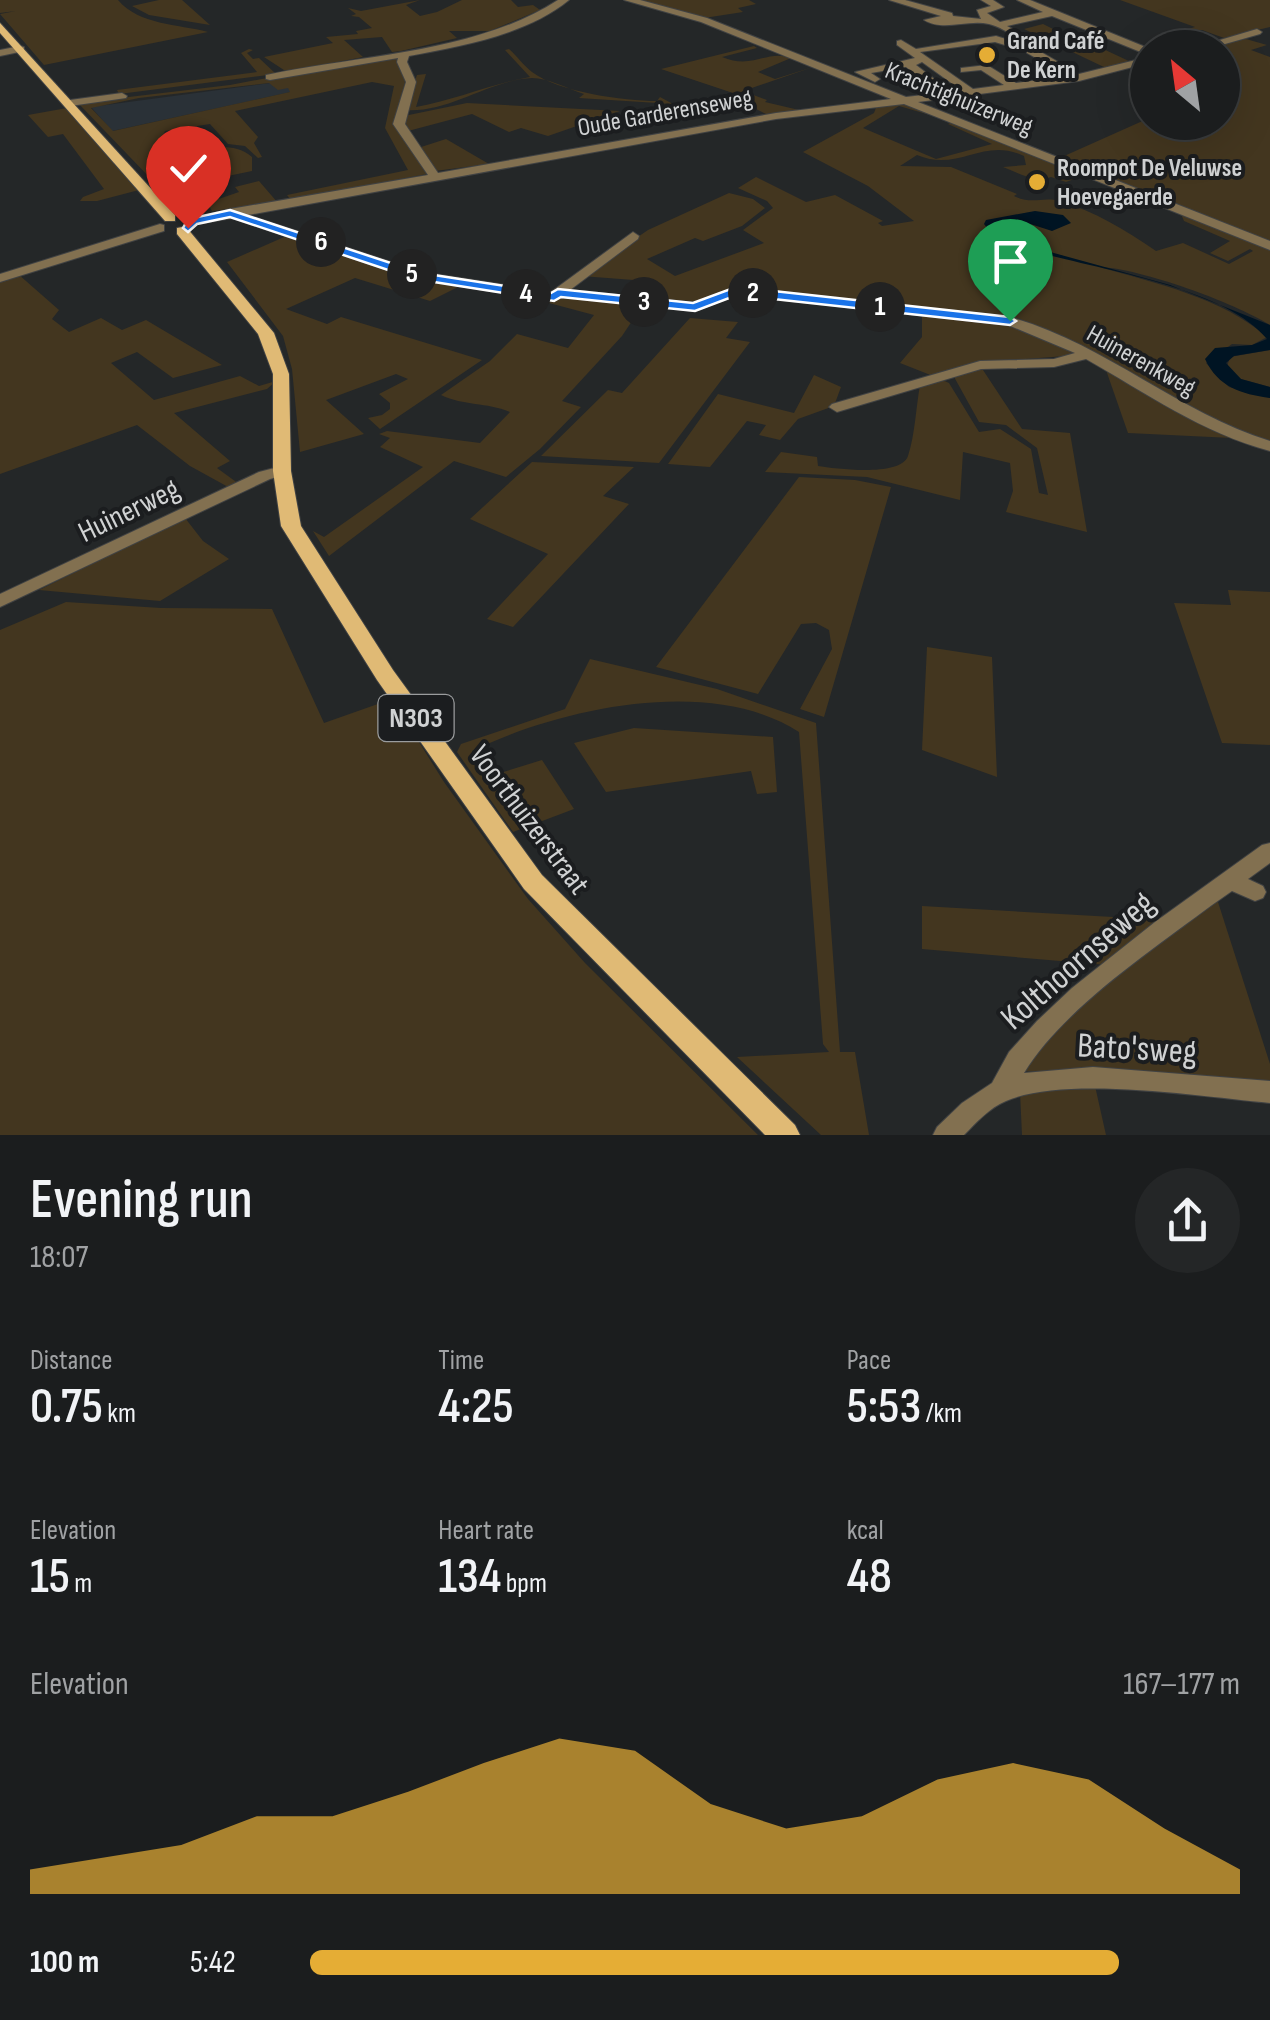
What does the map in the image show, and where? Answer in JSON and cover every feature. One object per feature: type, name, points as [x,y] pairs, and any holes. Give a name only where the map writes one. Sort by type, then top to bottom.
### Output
[{"type":"main road","name":"Voorthuizerstraat","points":[[0,26],[252,314],[276,354],[282,386],[291,526],[386,675],[533,882],[785,1135]]},
{"type":"street","points":[[270,78],[404,54],[500,31],[564,0]]},
{"type":"street","name":"Krachtighuizerweg","points":[[629,0],[704,20],[906,96],[1066,168],[1270,246]]},
{"type":"street","points":[[894,0],[924,3],[955,18],[994,23],[1056,12]]},
{"type":"street","points":[[986,0],[999,6],[980,12],[1043,48],[1031,51]]},
{"type":"street","points":[[1022,0],[1130,44]]},
{"type":"street","points":[[1240,37],[1257,32]]},
{"type":"street","points":[[906,96],[860,72],[908,64],[922,53],[949,45],[996,39],[1031,51],[1079,78]]},
{"type":"street","points":[[901,42],[922,53],[972,92]]},
{"type":"street","points":[[949,45],[1014,87]]},
{"type":"street","points":[[0,53],[20,49]]},
{"type":"street","points":[[404,54],[411,82],[399,124],[435,177]]},
{"type":"street","points":[[908,64],[942,90]]},
{"type":"street","name":"Oude Garderenseweg","points":[[0,278],[176,225],[230,213],[776,116],[906,96],[1079,78],[1130,65]]},
{"type":"street","points":[[965,70],[983,66]]},
{"type":"street","points":[[70,103],[122,96]]},
{"type":"street","name":"Huinerenkweg","points":[[230,213],[419,276],[554,298],[558,293],[695,307],[736,291],[1010,321],[1044,333],[1212,427],[1270,446]]},
{"type":"street","points":[[558,293],[633,236]]},
{"type":"street","points":[[836,407],[980,366],[1054,363],[1086,356]]},
{"type":"street","name":"Huinerweg","points":[[0,601],[285,466]]},
{"type":"street","name":"Kolthoornseweg","points":[[946,1135],[984,1100],[1002,1090],[1008,1072],[1058,1016],[1270,851]]},
{"type":"street","points":[[1231,880],[1255,892]]},
{"type":"street","name":"Bato'sweg","points":[[1002,1090],[1043,1080],[1092,1079],[1270,1092]]},
{"type":"shaded area","points":[[0,0],[118,0],[148,19],[208,32],[44,65],[0,14],[16,11],[0,13]]},
{"type":"shaded area","points":[[182,0],[210,25],[149,15],[132,6]]},
{"type":"shaded area","points":[[420,0],[406,5],[420,16],[437,12],[410,25],[462,0],[511,0],[518,7],[533,5],[540,10],[490,31],[449,31],[457,38],[401,51],[392,52],[382,37],[344,40],[363,57],[287,72],[264,57],[333,43],[326,37],[358,34],[356,31],[372,28],[359,17],[351,16],[356,14],[348,8],[361,11]]},
{"type":"shaded area","points":[[637,0],[749,0],[756,4],[738,8],[743,12],[704,18]]},
{"type":"shaded area","points":[[1120,0],[1270,0],[1270,27],[1240,34],[1240,30],[1184,30],[1195,27]]},
{"type":"shaded area","points":[[1043,24],[1130,62],[1106,68],[1024,29]]},
{"type":"shaded area","points":[[1240,40],[1267,45],[1251,50],[1270,57],[1270,244],[1053,161],[1130,127],[1130,140],[1240,140]]},
{"type":"shaded area","points":[[757,48],[722,57],[742,61],[774,56],[791,58],[758,72],[775,79],[813,67],[743,91],[765,102],[799,110],[768,115],[750,106],[734,108],[721,97],[733,93],[661,69]]},
{"type":"shaded area","points":[[509,49],[529,70],[547,80],[508,82],[515,80],[530,77],[505,50]]},
{"type":"shaded area","points":[[253,50],[247,53],[253,59],[259,58],[276,74],[119,94],[117,90],[257,72],[241,53]]},
{"type":"shaded area","points":[[396,57],[405,82],[394,125],[427,174],[291,200],[287,195],[408,170],[385,128],[394,86],[372,82],[235,111],[258,137],[254,143],[262,157],[258,158],[245,146],[228,144],[210,124],[165,131],[161,140],[171,146],[230,148],[252,157],[252,171],[194,183],[196,188],[186,191],[177,179],[158,183],[152,180],[78,103],[230,85]],"holes":[[[269,83],[278,90],[288,88],[290,92],[113,131],[91,108],[139,98]]]},
{"type":"shaded area","points":[[426,74],[416,107],[497,85],[438,107],[405,110],[417,75]]},
{"type":"shaded area","points":[[270,83],[288,87],[291,92],[112,131],[91,107]]},
{"type":"shaded area","points":[[570,89],[627,99],[657,101],[660,97],[673,104],[579,98],[584,94]]},
{"type":"shaded area","points":[[904,102],[947,120],[899,106],[863,128],[936,159],[992,144],[948,124],[952,122],[1077,174],[1077,178],[1066,182],[1021,174],[1003,167],[1026,165],[1024,156],[996,150],[946,160],[932,159],[917,155],[900,166],[951,167],[1021,199],[1072,205],[1156,251],[1183,243],[1229,264],[1253,251],[1228,261],[1210,253],[1230,241],[1184,221],[1181,214],[1270,248],[1270,325],[1187,288],[1100,267],[1209,302],[1267,337],[1252,345],[1232,344],[1206,363],[1229,387],[1270,398],[1270,443],[1242,434],[1020,319],[732,287],[705,302],[633,297],[647,281],[581,276],[648,230],[729,193],[753,199],[765,208],[742,226],[703,241],[695,238],[647,259],[675,276],[764,243],[743,230],[773,208],[767,201],[738,188],[756,177],[806,202],[835,195],[883,221],[878,223],[882,226],[914,221],[868,186],[803,152],[874,113],[877,105]]},
{"type":"shaded area","points":[[467,103],[620,111],[548,136],[521,128],[509,132],[472,114],[408,131],[404,116]]},
{"type":"shaded area","points":[[67,108],[139,190],[97,201],[80,201],[104,189],[63,134],[48,137],[28,115]]},
{"type":"shaded area","points":[[446,139],[489,164],[435,171],[418,148]]},
{"type":"shaded area","points":[[259,181],[278,203],[212,211],[207,203],[239,192],[235,187]]},
{"type":"shaded area","points":[[291,234],[462,285],[430,301],[355,278],[286,309],[327,324],[341,317],[482,360],[380,429],[368,418],[390,409],[390,403],[379,394],[408,379],[396,374],[326,400],[364,434],[300,452],[292,369],[283,336],[227,262]]},
{"type":"shaded area","points":[[18,274],[59,310],[52,319],[69,332],[101,318],[122,330],[146,320],[222,365],[173,378],[137,352],[111,363],[154,400],[240,376],[259,386],[276,381],[267,389],[174,413],[230,461],[217,468],[239,484],[230,488],[190,466],[137,425],[0,474],[0,280]]},
{"type":"shaded area","points":[[559,294],[644,303],[622,336],[562,401],[581,407],[506,477],[454,461],[329,556],[313,531],[324,537],[423,467],[380,447],[390,438],[379,434],[387,431],[480,443],[510,412],[441,395],[490,361],[517,334],[568,348],[594,315],[549,303]]},
{"type":"shaded area","points":[[922,313],[1018,324],[1079,355],[987,362],[933,376],[900,363],[922,337]]},
{"type":"shaded area","points":[[690,318],[738,322],[726,338],[750,342],[659,463],[541,456],[608,390],[622,393]]},
{"type":"shaded area","points":[[1270,350],[1270,387],[1241,379],[1227,367],[1230,357]]},
{"type":"shaded area","points":[[981,367],[1022,429],[1070,433],[1087,532],[1006,512],[1013,491],[1010,463],[963,452],[960,500],[867,477],[765,472],[781,452],[817,457],[818,466],[839,469],[881,469],[903,463],[910,448],[920,385],[940,379],[949,383],[979,432],[1000,429],[1031,449],[1039,493],[1048,495],[1037,448],[1006,425],[979,422],[953,375]]},
{"type":"shaded area","points":[[1106,370],[1232,438],[1128,433]]},
{"type":"shaded area","points":[[814,375],[841,387],[834,406],[798,419],[780,440],[759,435],[766,425],[747,421],[710,467],[668,464],[718,394],[794,413]]},
{"type":"shaded area","points":[[532,462],[634,467],[603,496],[629,504],[513,627],[487,619],[548,554],[470,519]]},
{"type":"shaded area","points":[[799,477],[855,480],[891,487],[824,717],[800,709],[832,649],[829,630],[816,623],[801,624],[758,694],[656,667]]},
{"type":"shaded area","points":[[185,518],[203,541],[229,559],[160,601],[39,590]]},
{"type":"shaded area","points":[[1228,590],[1270,592],[1270,745],[1222,743],[1174,603],[1231,605]]},
{"type":"shaded area","points":[[66,602],[272,609],[324,723],[392,699],[444,782],[528,899],[585,963],[758,1135],[0,1135],[0,630]]},
{"type":"shaded area","points":[[927,647],[992,657],[997,777],[922,750]]},
{"type":"shaded area","points":[[590,659],[717,689],[816,723],[840,1052],[855,1052],[869,1135],[821,1135],[737,1057],[829,1052],[823,1044],[799,732],[763,715],[723,705],[680,702],[636,704],[548,722],[472,751],[487,777],[542,760],[574,809],[513,832],[457,752],[461,744],[565,709]]},
{"type":"shaded area","points":[[634,728],[773,737],[777,792],[757,794],[751,771],[606,792],[574,743]]},
{"type":"shaded area","points":[[1217,899],[1270,1064],[1270,1084],[1021,1071],[1084,1002]]},
{"type":"shaded area","points":[[922,906],[1166,920],[1107,965],[922,949]]},
{"type":"shaded area","points":[[1095,1086],[1106,1135],[1022,1135],[1020,1092]]},
{"type":"water","points":[[1035,211],[1063,215],[1071,223],[1052,231],[1021,221],[1005,230],[1043,250],[1183,290],[1010,244],[993,235],[984,224],[986,220]]},
{"type":"water","points":[[1218,304],[1270,325],[1270,350],[1234,356],[1226,363],[1241,379],[1270,387],[1270,398],[1232,388],[1210,369],[1205,359],[1215,348],[1252,345],[1267,339]]},
{"type":"place","name":"Grand Café De Kern","points":[[987,55]]},
{"type":"place","name":"Roompot De Veluwse Hoevegaerde","points":[[1037,182]]},
{"type":"route","points":[[188,228],[192,221],[230,213],[419,276],[554,298],[558,293],[695,307],[709,304],[727,291],[736,291],[1010,321]]}]
